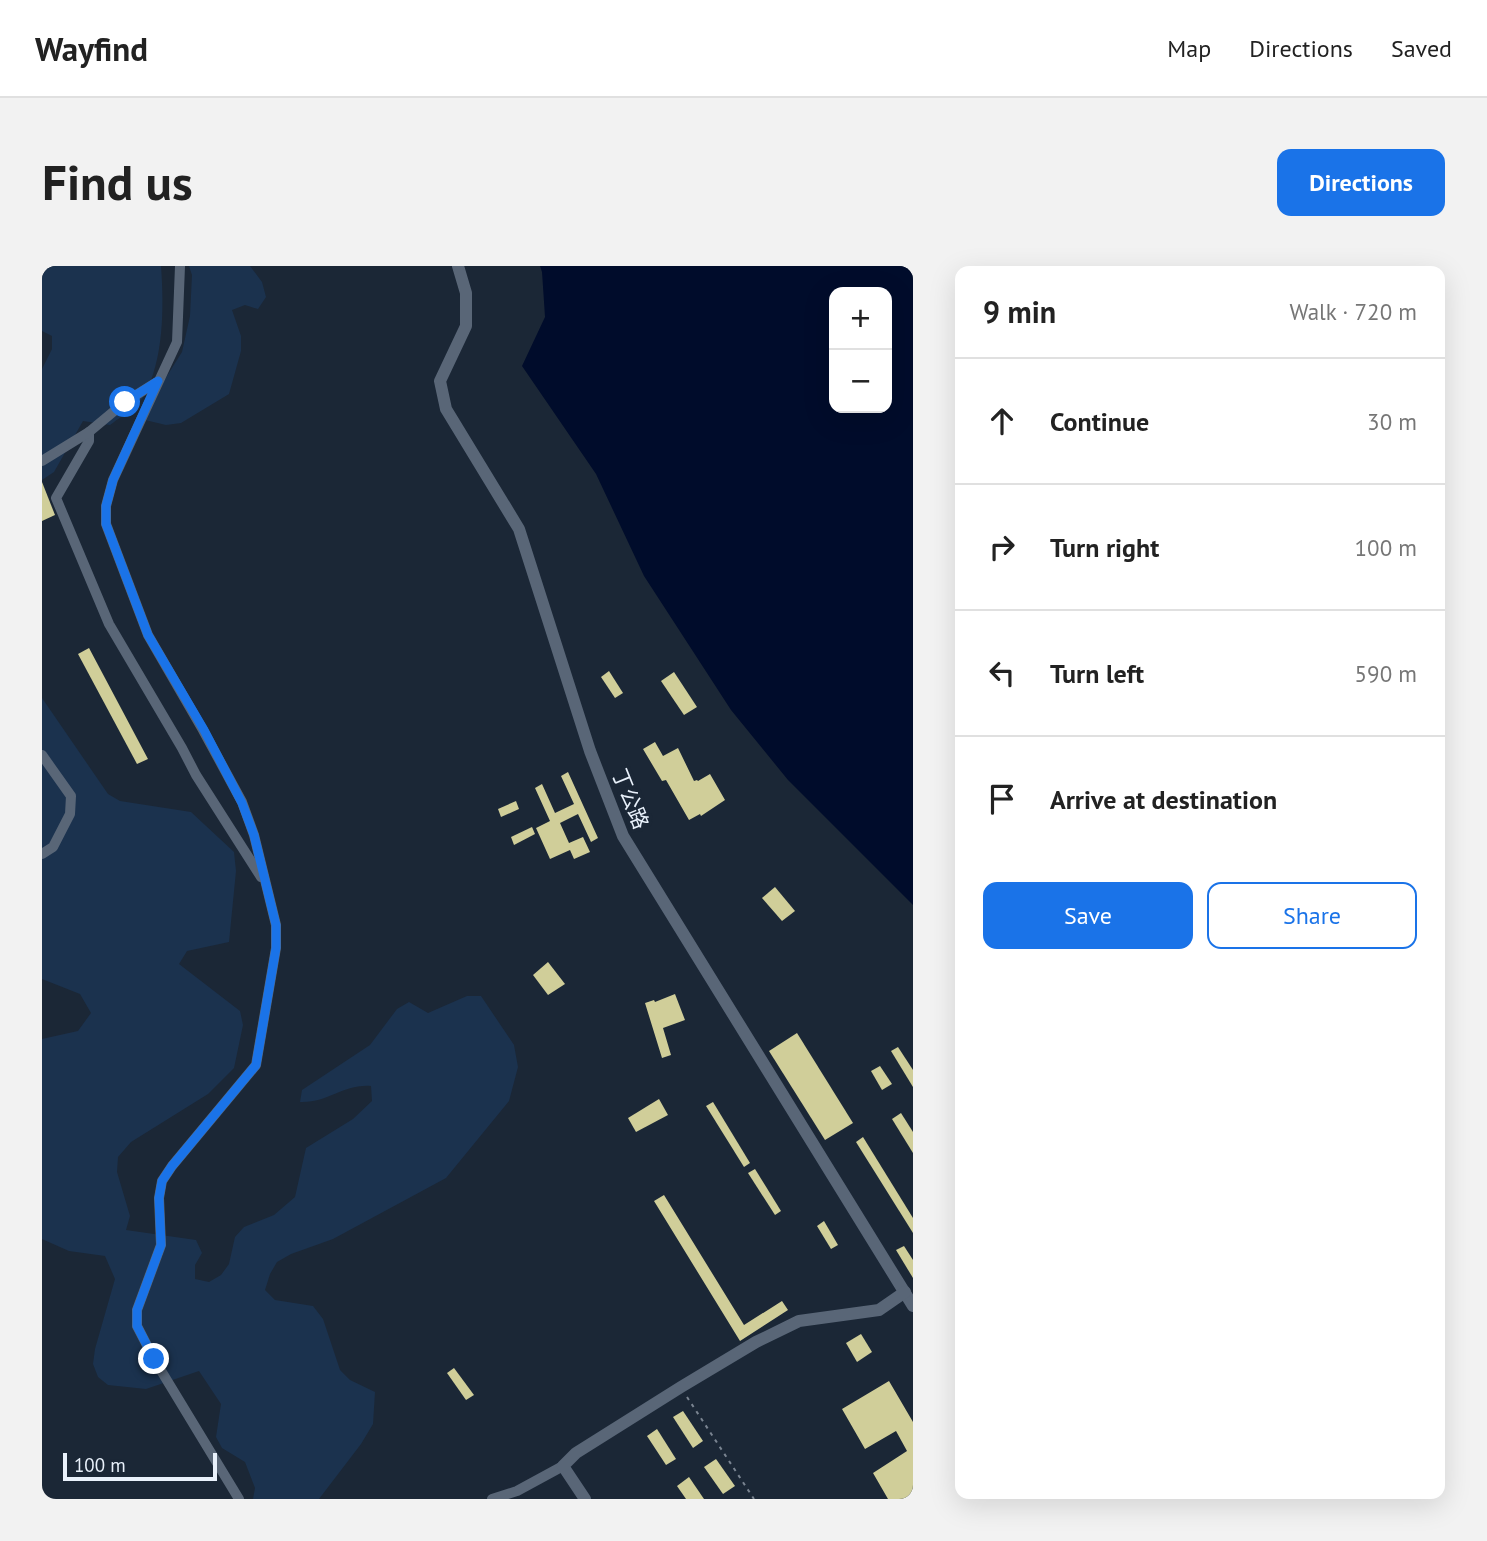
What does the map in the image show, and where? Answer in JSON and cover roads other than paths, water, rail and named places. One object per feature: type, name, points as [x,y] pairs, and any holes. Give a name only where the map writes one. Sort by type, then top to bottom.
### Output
[{"type":"street","points":[[180,266],[177,342],[113,480],[106,506],[106,524],[148,635],[204,730],[242,803],[254,835],[267,886],[276,925],[276,948],[256,1065],[162,1181],[159,1198],[161,1245],[137,1310],[137,1326],[154,1359],[239,1499]]},
{"type":"street","name":"丁公路","points":[[458,266],[466,293],[466,326],[440,381],[446,408],[519,529],[590,751],[623,836],[913,1306]]},
{"type":"street","points":[[42,461],[89,432],[125,402],[158,381]]},
{"type":"street","points":[[89,432],[89,441],[56,498],[108,624],[196,775],[267,886]]},
{"type":"street","points":[[42,755],[71,796],[70,814],[52,847],[42,854]]},
{"type":"street","points":[[492,1499],[517,1491],[563,1466],[576,1453],[756,1342],[799,1321],[879,1310],[905,1292]]},
{"type":"street","points":[[563,1466],[585,1499]]}]
